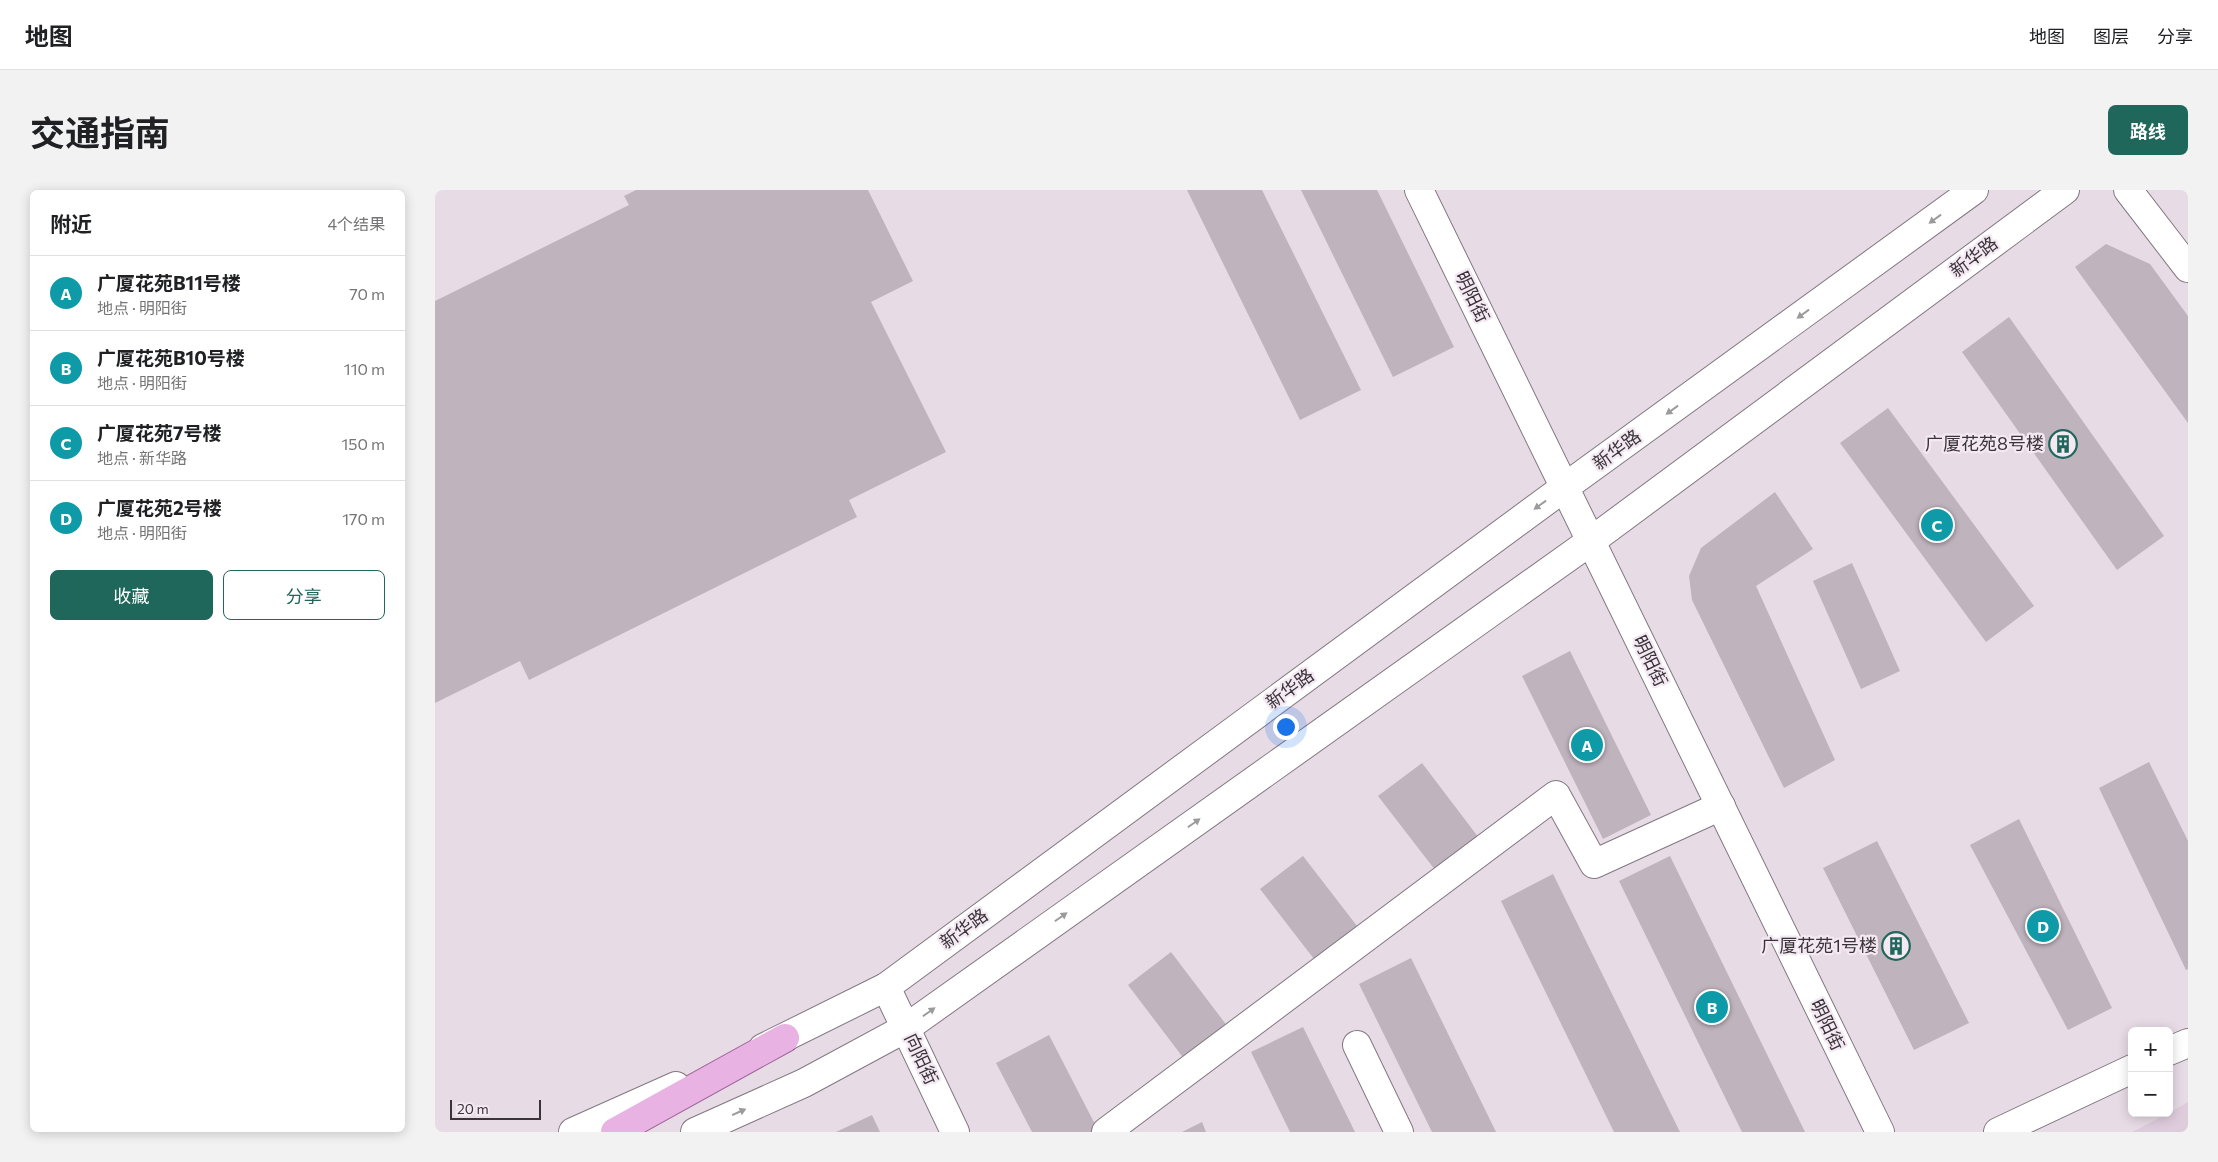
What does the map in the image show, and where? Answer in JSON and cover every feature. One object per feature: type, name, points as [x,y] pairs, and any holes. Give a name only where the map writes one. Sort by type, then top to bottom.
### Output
[{"type":"main road","points":[[615,1132],[785,1038]]},
{"type":"street","name":"明阳街","points":[[1419,190],[1880,1132]]},
{"type":"street","name":"新华路","points":[[573,1132],[785,1038],[886,987],[1565,487],[1974,190]]},
{"type":"street","name":"新华路","points":[[695,1132],[804,1083],[906,1028],[1591,541],[2065,190]]},
{"type":"street","points":[[2128,190],[2188,268]]},
{"type":"street","points":[[1106,1132],[1556,795],[1594,864],[1721,806]]},
{"type":"street","name":"向阳街","points":[[886,987],[955,1132]]},
{"type":"street","points":[[2173,1049],[2188,1043]]},
{"type":"street","points":[[1357,1045],[1399,1132]]},
{"type":"street","points":[[1998,1132],[2128,1071]]},
{"type":"shaded area","points":[[2188,1102],[2188,1132],[2132,1132],[2161,1117],[2173,1117],[2173,1111]]},
{"type":"building","points":[[636,190],[868,190],[913,281],[871,302],[946,452],[849,500],[857,517],[529,680],[520,661],[435,703],[435,301],[629,205],[624,196]]},
{"type":"building","points":[[1187,190],[1262,190],[1361,390],[1300,420]]},
{"type":"building","points":[[1301,190],[1377,190],[1454,347],[1393,377]]},
{"type":"building","points":[[2106,244],[2150,264],[2188,316],[2188,423],[2075,267]]},
{"type":"building","name":"广厦花苑8号楼","points":[[2009,317],[2164,536],[2117,570],[1962,352]]},
{"type":"building","points":[[1888,408],[2034,606],[1986,642],[1840,443]]},
{"type":"building","points":[[1775,492],[1813,549],[1756,586],[1835,760],[1784,788],[1692,600],[1689,576],[1701,548]]},
{"type":"building","points":[[1852,563],[1900,671],[1861,689],[1813,581]]},
{"type":"building","points":[[1570,651],[1651,815],[1603,839],[1522,676]]},
{"type":"building","points":[[2149,762],[2188,841],[2188,969],[2186,970],[2099,788]]},
{"type":"building","points":[[1422,763],[1482,842],[1439,875],[1378,796]]},
{"type":"building","points":[[2019,819],[2112,1008],[2068,1030],[1970,845]]},
{"type":"building","name":"广厦花苑1号楼","points":[[1877,841],[1969,1023],[1914,1050],[1823,868]]},
{"type":"building","points":[[1303,856],[1364,935],[1321,968],[1260,889]]},
{"type":"building","points":[[1670,856],[1805,1132],[1742,1132],[1619,881]]},
{"type":"building","points":[[1553,874],[1680,1132],[1614,1132],[1501,901]]},
{"type":"building","points":[[1171,952],[1231,1031],[1188,1064],[1128,985]]},
{"type":"building","points":[[1411,958],[1496,1132],[1432,1132],[1359,984]]},
{"type":"building","points":[[1303,1027],[1355,1132],[1290,1132],[1251,1052]]},
{"type":"building","points":[[1049,1035],[1099,1132],[1032,1132],[996,1063]]},
{"type":"building","points":[[872,1115],[880,1132],[836,1132]]},
{"type":"building","points":[[1202,1122],[1206,1132],[1182,1132]]},
{"type":"place","name":"广厦花苑8号楼","points":[[2063,444]]},
{"type":"place","name":"广厦花苑7号楼","points":[[1937,525]]},
{"type":"place","name":"广厦花苑B11号楼","points":[[1587,745]]},
{"type":"place","name":"广厦花苑2号楼","points":[[2043,926]]},
{"type":"place","name":"广厦花苑1号楼","points":[[1896,946]]},
{"type":"place","name":"广厦花苑B10号楼","points":[[1712,1007]]}]
